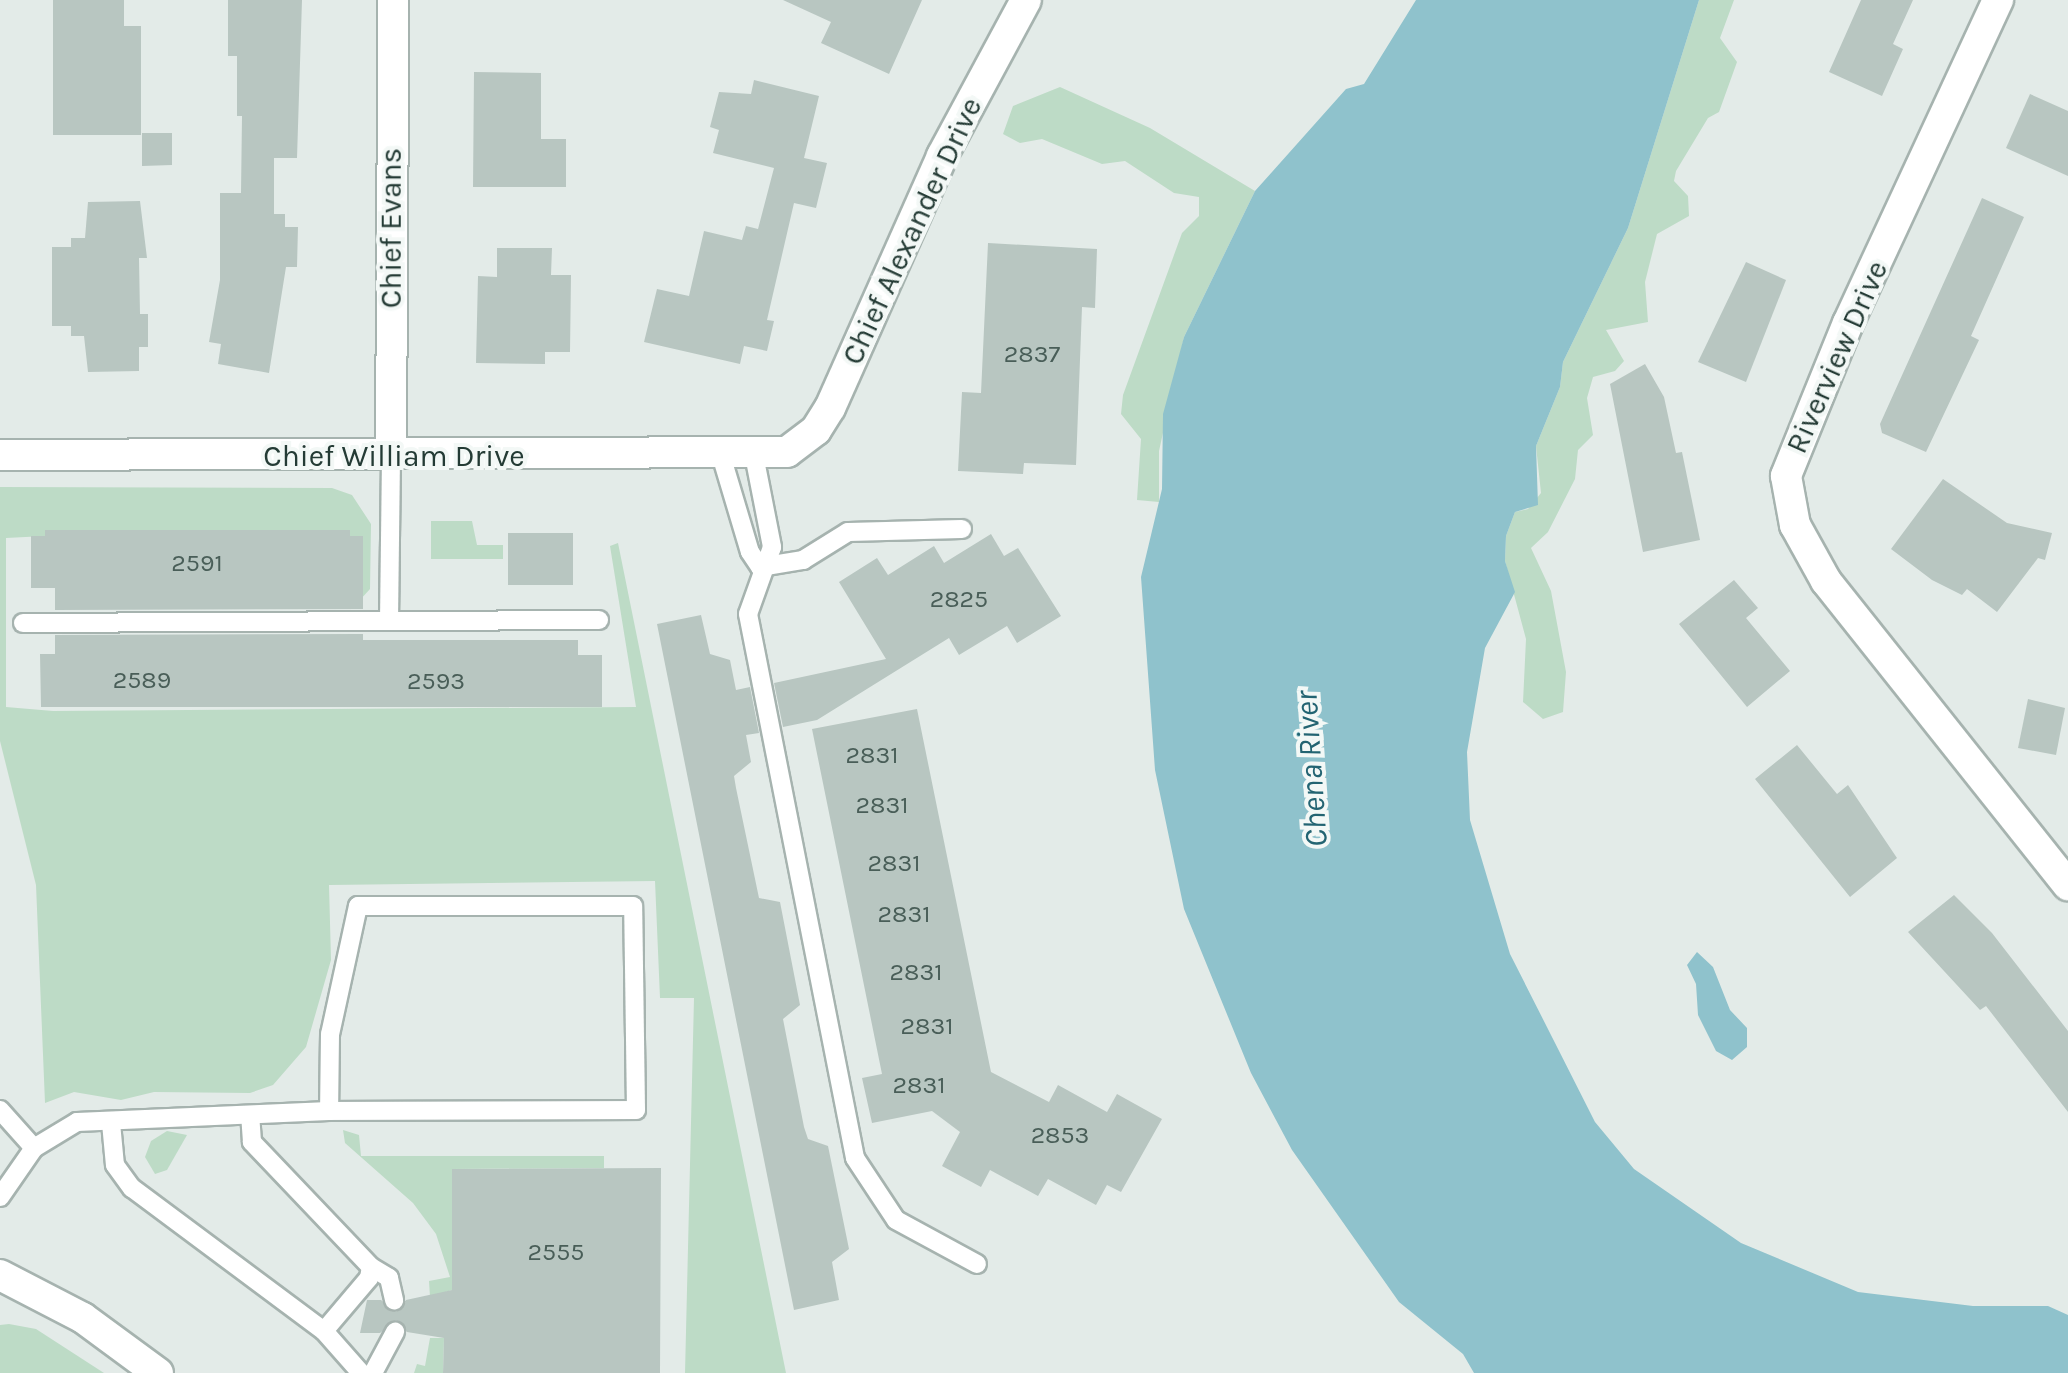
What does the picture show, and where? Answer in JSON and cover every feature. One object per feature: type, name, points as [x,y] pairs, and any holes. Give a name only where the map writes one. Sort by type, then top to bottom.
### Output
[{"type":"street","name":"Chief Evans","points":[[391,456],[392,0]]},
{"type":"street","name":"Chief Alexander Drive","points":[[787,452],[816,430],[830,408],[942,156],[1026,0]]},
{"type":"street","name":"Riverview Drive","points":[[1998,0],[1812,404],[1786,476],[1795,525],[1826,581],[2068,885]]},
{"type":"street","name":"Chief William Drive","points":[[0,455],[787,452]]},
{"type":"street","points":[[0,1275],[82,1318],[158,1373]]},
{"type":"lane","points":[[721,455],[760,567]]},
{"type":"lane","points":[[754,455],[772,547],[760,567],[748,614],[855,1158],[896,1220],[977,1264]]},
{"type":"lane","points":[[389,622],[391,456]]},
{"type":"lane","points":[[760,567],[803,560],[848,532],[962,528]]},
{"type":"lane","points":[[23,622],[600,620]]},
{"type":"lane","points":[[0,1198],[34,1148],[77,1122],[111,1124],[328,1112],[636,1110],[634,906],[358,906],[330,1034],[328,1112]]},
{"type":"lane","points":[[0,1110],[34,1148]]},
{"type":"lane","points":[[250,1116],[252,1142],[371,1267],[388,1278],[394,1300]]},
{"type":"lane","points":[[111,1124],[115,1165],[132,1188],[324,1330],[362,1373]]},
{"type":"lane","points":[[324,1330],[371,1267]]},
{"type":"lane","points":[[374,1373],[395,1332]]},
{"type":"green space","points":[[1699,0],[1734,0],[1720,38],[1737,62],[1719,112],[1708,118],[1676,171],[1674,181],[1688,196],[1689,216],[1657,234],[1645,282],[1648,322],[1606,330],[1624,361],[1615,371],[1593,377],[1587,398],[1593,435],[1578,450],[1575,479],[1548,532],[1531,548],[1551,591],[1566,672],[1563,712],[1543,719],[1523,702],[1526,639],[1505,561],[1506,536],[1515,512],[1528,509],[1541,493],[1536,446],[1560,387],[1563,362],[1628,228]]},
{"type":"green space","points":[[1060,87],[1150,128],[1255,191],[1184,337],[1159,451],[1159,502],[1137,500],[1141,439],[1121,414],[1123,395],[1182,233],[1199,216],[1199,197],[1174,193],[1125,161],[1102,164],[1042,139],[1020,143],[1003,134],[1013,106]]},
{"type":"green space","points":[[0,487],[332,488],[352,495],[371,524],[370,589],[359,601],[349,530],[45,530],[45,536],[6,538],[6,707],[53,711],[636,707],[610,546],[618,543],[786,1373],[685,1373],[694,998],[660,998],[655,881],[329,885],[331,960],[306,1047],[273,1085],[250,1093],[154,1092],[121,1100],[74,1092],[45,1103],[36,885],[0,741]]},
{"type":"green space","points":[[431,521],[472,521],[477,545],[503,545],[503,559],[431,559]]},
{"type":"green space","points":[[343,1130],[359,1135],[361,1156],[604,1156],[604,1168],[452,1169],[452,1290],[430,1297],[429,1281],[450,1277],[436,1234],[413,1203],[345,1143]]},
{"type":"green space","points":[[167,1131],[187,1135],[167,1170],[155,1174],[145,1157],[151,1141]]},
{"type":"green space","points":[[0,1325],[36,1329],[104,1373],[0,1373]]},
{"type":"green space","points":[[430,1338],[444,1338],[443,1373],[414,1373],[417,1364],[425,1366]]},
{"type":"water","name":"Chena River","points":[[1416,0],[1699,0],[1628,228],[1563,362],[1560,387],[1536,446],[1538,505],[1515,512],[1506,536],[1505,561],[1515,592],[1485,648],[1467,752],[1470,820],[1510,954],[1595,1122],[1634,1169],[1741,1243],[1858,1292],[1973,1306],[2048,1306],[2068,1315],[2068,1373],[1474,1373],[1463,1354],[1399,1302],[1292,1150],[1251,1073],[1184,909],[1155,770],[1141,577],[1162,489],[1163,414],[1184,337],[1255,191],[1346,89],[1364,84]]},
{"type":"water","points":[[1697,952],[1713,967],[1730,1010],[1747,1028],[1747,1047],[1732,1060],[1716,1051],[1698,1015],[1696,984],[1687,965]]},
{"type":"building","points":[[53,0],[124,0],[124,26],[141,26],[141,135],[53,135]]},
{"type":"building","points":[[228,0],[302,0],[297,158],[274,158],[274,214],[285,214],[285,227],[298,227],[297,267],[286,267],[269,373],[218,364],[221,344],[209,342],[220,280],[220,193],[241,193],[242,116],[237,116],[237,56],[228,56]]},
{"type":"building","points":[[783,0],[922,0],[889,74],[821,43],[831,22]]},
{"type":"building","points":[[1861,0],[1913,0],[1893,44],[1903,49],[1882,96],[1829,72]]},
{"type":"building","points":[[474,72],[541,73],[541,139],[566,139],[566,187],[473,187]]},
{"type":"building","points":[[754,80],[819,96],[804,158],[827,163],[816,208],[794,203],[767,320],[774,321],[767,351],[744,346],[740,364],[644,342],[657,289],[689,296],[704,231],[742,240],[746,226],[758,229],[774,168],[713,153],[719,130],[710,127],[719,92],[751,94]]},
{"type":"building","points":[[2030,94],[2068,111],[2068,176],[2006,148]]},
{"type":"building","points":[[142,133],[172,133],[172,165],[142,166]]},
{"type":"building","points":[[1982,198],[2024,217],[1971,336],[1979,340],[1926,452],[1882,433],[1880,424]]},
{"type":"building","points":[[140,201],[147,258],[139,258],[140,314],[148,314],[148,347],[139,347],[139,371],[88,372],[84,336],[71,336],[71,326],[52,326],[52,247],[71,247],[71,238],[85,238],[88,202]]},
{"type":"building","points":[[988,243],[1097,249],[1095,308],[1082,307],[1076,465],[1024,463],[1023,474],[958,471],[962,392],[981,393]]},
{"type":"building","points":[[497,248],[552,248],[551,275],[571,275],[570,352],[545,352],[545,364],[476,363],[478,276],[497,277]]},
{"type":"building","points":[[1746,262],[1786,280],[1746,382],[1698,362]]},
{"type":"building","points":[[1645,364],[1664,397],[1676,453],[1682,452],[1700,540],[1643,552],[1610,384]]},
{"type":"building","points":[[1943,479],[2007,523],[2052,533],[2045,560],[2038,558],[1997,612],[1967,589],[1962,595],[1932,580],[1891,549]]},
{"type":"building","points":[[45,530],[350,530],[350,536],[363,536],[363,609],[55,610],[55,588],[31,588],[31,536],[45,536]]},
{"type":"building","points":[[508,533],[573,533],[573,585],[508,585]]},
{"type":"building","points":[[991,534],[1004,556],[1018,548],[1061,616],[1017,643],[1007,626],[959,655],[949,638],[817,720],[783,727],[774,683],[886,659],[839,582],[877,558],[888,575],[934,546],[944,563]]},
{"type":"building","points":[[1734,580],[1758,608],[1746,618],[1790,671],[1747,707],[1679,624]]},
{"type":"building","points":[[701,615],[710,654],[730,660],[736,690],[750,687],[759,733],[746,735],[751,762],[734,776],[736,788],[759,898],[780,902],[800,1005],[783,1019],[804,1127],[808,1139],[828,1146],[849,1249],[832,1262],[839,1300],[794,1310],[657,624]]},
{"type":"building","points":[[363,634],[363,640],[578,640],[578,655],[602,655],[602,707],[41,707],[40,654],[55,654],[55,635]]},
{"type":"building","points":[[2028,699],[2065,708],[2056,755],[2018,748]]},
{"type":"building","points":[[917,709],[991,1072],[1049,1102],[1058,1085],[1107,1112],[1117,1094],[1162,1119],[1121,1192],[1107,1185],[1096,1205],[1048,1179],[1038,1196],[990,1170],[981,1187],[942,1166],[960,1132],[932,1111],[872,1123],[862,1078],[882,1074],[812,729]]},
{"type":"building","points":[[1797,745],[1837,794],[1848,785],[1897,858],[1850,897],[1755,779]]},
{"type":"building","points":[[1954,895],[1992,933],[2068,1031],[2068,1112],[1986,1006],[1980,1010],[1908,932]]},
{"type":"building","points":[[661,1168],[660,1373],[443,1373],[444,1338],[407,1332],[396,1320],[380,1333],[360,1333],[367,1300],[381,1300],[396,1312],[406,1300],[452,1290],[452,1169]]}]
